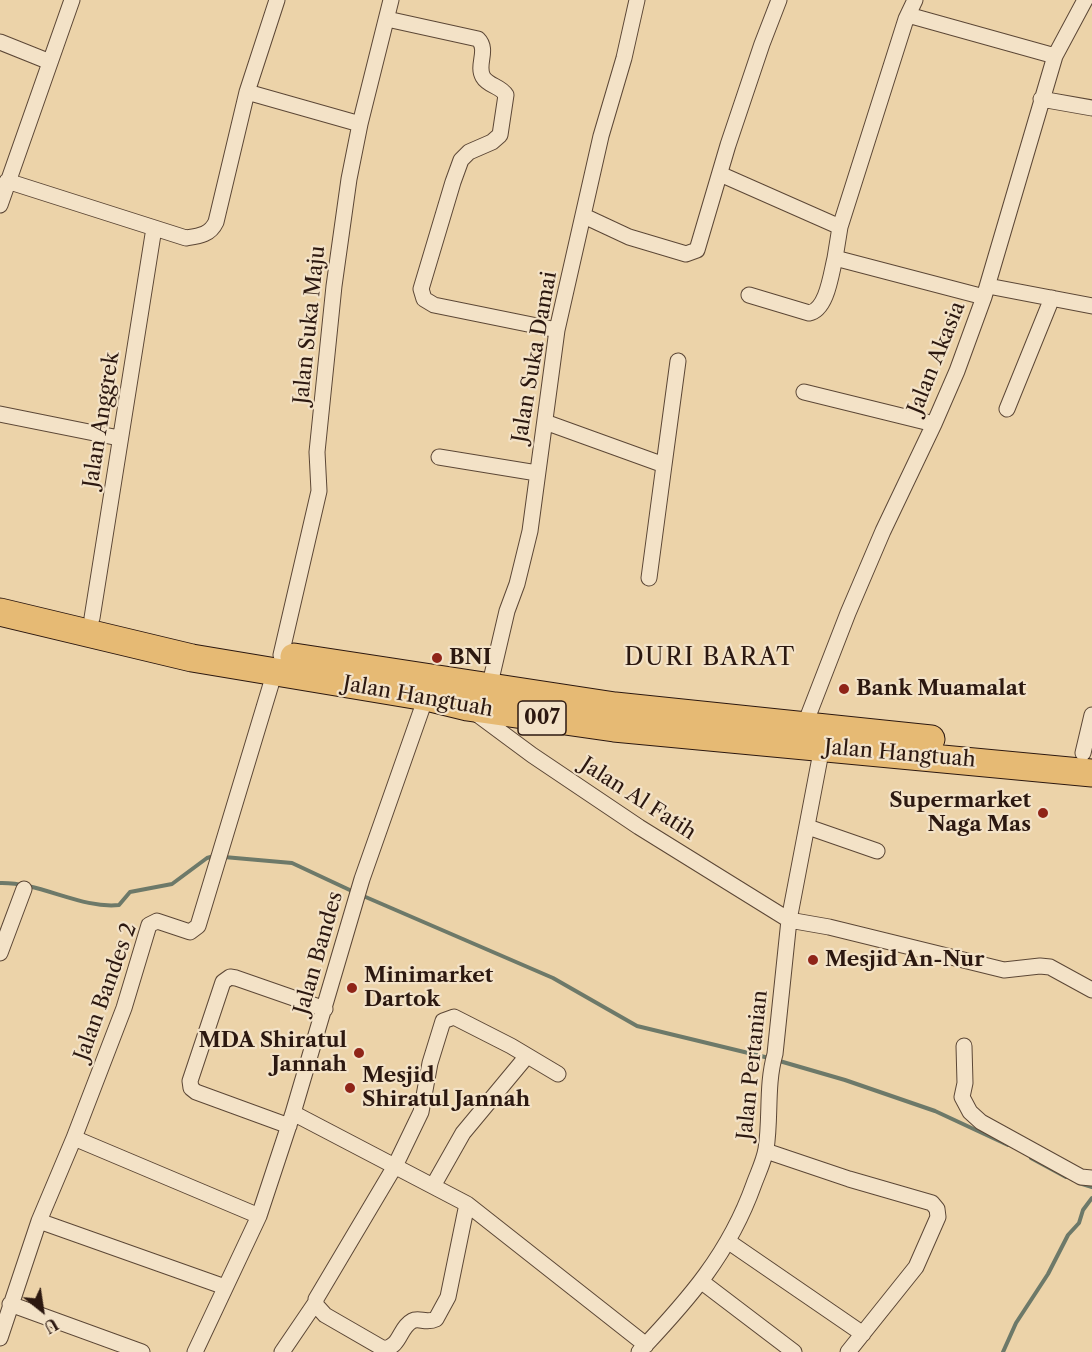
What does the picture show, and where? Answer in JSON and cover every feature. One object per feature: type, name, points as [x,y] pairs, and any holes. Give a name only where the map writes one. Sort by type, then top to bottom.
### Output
[{"type":"highway","name":"Jalan Hangtuah","points":[[0,594],[278,663]]},
{"type":"highway","name":"Jalan Hangtuah","points":[[0,612],[192,658],[278,663],[342,673],[489,688],[615,706],[953,741],[1089,760]]},
{"type":"highway","name":"Jalan Hangtuah","points":[[342,673],[467,707],[614,728],[822,747],[1089,760]]},
{"type":"street","points":[[0,205],[72,0]]},
{"type":"street","points":[[7,181],[186,237],[204,235],[214,227],[247,92],[277,0]]},
{"type":"street","name":"Jalan Suka Maju","points":[[278,663],[319,491],[317,452],[334,286],[349,179],[360,124],[391,0]]},
{"type":"street","name":"Jalan Suka Damai","points":[[489,688],[507,611],[517,584],[530,531],[557,330],[602,136],[624,58],[637,0]]},
{"type":"street","points":[[585,216],[629,237],[686,254],[691,254],[699,246],[762,44],[779,0]]},
{"type":"street","points":[[749,295],[809,313],[822,305],[835,258],[840,226],[908,15],[915,0]]},
{"type":"street","name":"Jalan Akasia","points":[[806,724],[848,612],[882,531],[957,371],[986,291],[1055,56],[1084,0]]},
{"type":"street","points":[[908,15],[1055,56]]},
{"type":"street","points":[[387,19],[478,39],[483,46],[481,72],[483,78],[504,90],[506,95],[500,135],[492,142],[469,152],[461,160],[421,289],[422,296],[428,303],[434,305],[557,330]]},
{"type":"street","points":[[0,42],[50,62]]},
{"type":"street","points":[[247,92],[360,124]]},
{"type":"street","points":[[1041,99],[1092,108]]},
{"type":"street","points":[[720,174],[840,226]]},
{"type":"street","name":"Jalan Anggrek","points":[[92,618],[154,228]]},
{"type":"street","points":[[835,258],[986,291],[1052,298],[1092,306]]},
{"type":"street","points":[[1007,409],[1052,298]]},
{"type":"street","points":[[649,578],[678,361]]},
{"type":"street","points":[[804,392],[934,424]]},
{"type":"street","points":[[0,414],[119,438]]},
{"type":"street","points":[[545,422],[664,465]]},
{"type":"street","points":[[439,457],[537,473]]},
{"type":"street","name":"Jalan Bandes 2","points":[[0,1338],[39,1221],[124,1008],[149,924],[157,921],[193,932],[198,926],[278,663]]},
{"type":"street","name":"Jalan Bandes","points":[[195,1352],[259,1216],[291,1119],[362,879],[426,697]]},
{"type":"street","name":"Jalan Al Fatih","points":[[467,707],[639,827],[789,920]]},
{"type":"street","points":[[1089,760],[1092,715]]},
{"type":"street","name":"Jalan Pertanian","points":[[642,1348],[702,1281],[729,1242],[766,1151],[772,1063],[789,920],[822,747]]},
{"type":"street","points":[[808,827],[877,851]]},
{"type":"street","points":[[0,953],[24,889]]},
{"type":"street","points":[[789,920],[829,927],[1004,970],[1050,967],[1092,990]]},
{"type":"street","points":[[324,1009],[236,978],[226,979],[223,982],[190,1081],[191,1088],[196,1092],[291,1119],[395,1166],[467,1204],[642,1348]]},
{"type":"street","points":[[282,1352],[316,1302],[395,1166],[421,1112],[430,1063],[443,1020],[454,1017],[511,1046],[558,1074]]},
{"type":"street","points":[[963,1046],[965,1083],[962,1097],[969,1112],[981,1122],[1081,1177],[1092,1178]]},
{"type":"street","points":[[433,1186],[463,1133],[527,1056]]},
{"type":"street","points":[[74,1138],[259,1216]]},
{"type":"street","points":[[766,1151],[849,1179],[932,1203],[937,1209],[938,1217],[916,1267],[848,1352]]},
{"type":"street","points":[[316,1302],[325,1315],[384,1349],[396,1343],[411,1322],[418,1320],[427,1322],[436,1319],[448,1297],[467,1204]]},
{"type":"street","points":[[39,1221],[225,1287]]},
{"type":"street","points":[[729,1242],[863,1334]]},
{"type":"street","points":[[702,1281],[794,1352]]},
{"type":"street","points":[[10,1304],[142,1352]]},
{"type":"waterway","points":[[0,883],[30,887],[90,903],[119,905],[130,892],[172,884],[207,858],[214,856]]},
{"type":"waterway","points":[[224,857],[292,863],[354,892]]},
{"type":"waterway","points":[[361,895],[553,978],[637,1026],[769,1058]]},
{"type":"waterway","points":[[776,1060],[845,1080],[935,1111],[1008,1145]]},
{"type":"waterway","points":[[1031,1158],[1066,1177]]},
{"type":"waterway","points":[[1079,1183],[1092,1187]]},
{"type":"waterway","points":[[1003,1352],[1016,1323],[1048,1274],[1068,1235],[1079,1223],[1083,1210],[1092,1198]]},
{"type":"place","name":"BNI","points":[[437,658]]},
{"type":"place","name":"Bank Muamalat","points":[[844,689]]},
{"type":"place","name":"Supermarket Naga Mas","points":[[1043,813]]},
{"type":"place","name":"Mesjid An-Nur","points":[[813,960]]},
{"type":"place","name":"Minimarket Dartok","points":[[352,988]]},
{"type":"place","name":"MDA Shiratul Jannah","points":[[359,1053]]},
{"type":"place","name":"Mesjid Shiratul Jannah","points":[[350,1088]]},
{"type":"district","name":"DURI BARAT","points":[[710,658]]}]
